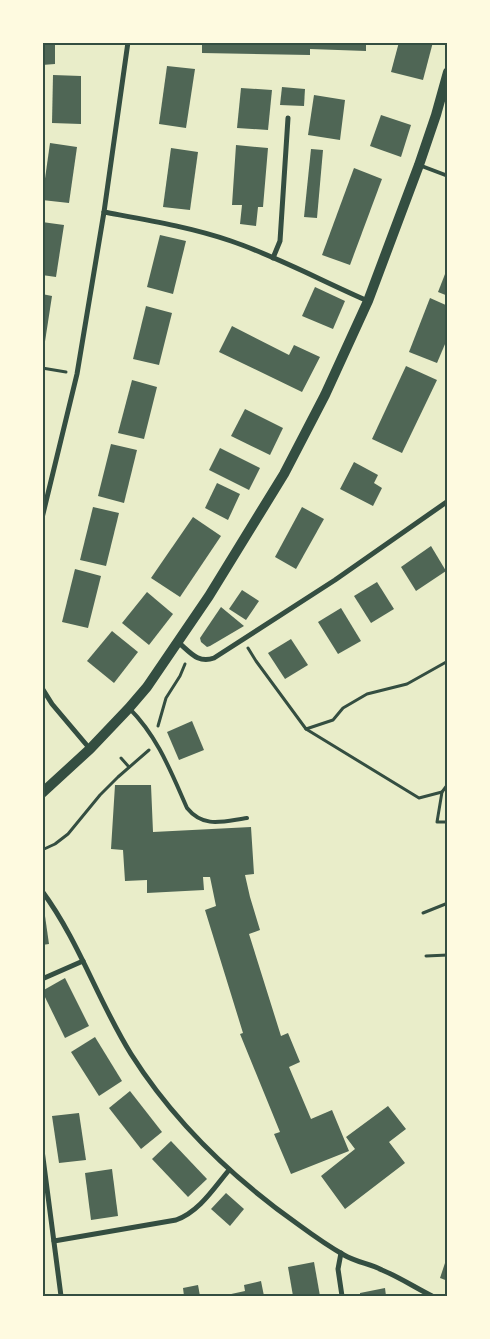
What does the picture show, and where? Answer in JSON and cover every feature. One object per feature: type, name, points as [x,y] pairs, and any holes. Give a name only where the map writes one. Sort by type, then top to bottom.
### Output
[{"type":"main road","points":[[42,793],[90,749],[147,687],[234,556],[284,474],[326,395],[368,302],[419,165],[448,72]]},
{"type":"street","points":[[42,518],[77,374],[104,212],[128,42]]},
{"type":"street","points":[[273,258],[280,241],[288,118]]},
{"type":"street","points":[[104,212],[202,231],[232,241],[368,302]]},
{"type":"street","points":[[178,642],[203,661],[221,655],[335,580],[448,501]]},
{"type":"street","points":[[42,688],[58,711],[90,749]]},
{"type":"street","points":[[42,891],[64,925],[113,1023],[140,1068],[175,1115],[229,1170],[272,1206],[341,1253],[354,1260],[382,1269],[432,1296]]},
{"type":"street","points":[[42,979],[83,961]]},
{"type":"street","points":[[42,1150],[60,1296]]},
{"type":"street","points":[[54,1241],[176,1220],[194,1210],[229,1170]]},
{"type":"street","points":[[341,1253],[338,1269],[342,1296]]},
{"type":"lane","points":[[419,165],[448,176]]},
{"type":"lane","points":[[129,708],[155,740],[187,808],[194,816],[204,821],[214,822],[248,818]]},
{"type":"path","points":[[42,368],[77,374]]},
{"type":"path","points":[[42,850],[55,844],[68,834],[100,794],[151,748],[155,740],[166,698],[180,676],[190,652]]},
{"type":"path","points":[[256,661],[306,729],[419,798],[442,792]]},
{"type":"path","points":[[306,729],[333,720],[343,708],[367,694],[407,684],[448,661]]},
{"type":"path","points":[[121,758],[129,767]]},
{"type":"path","points":[[448,784],[442,792],[437,822],[448,822]]},
{"type":"path","points":[[423,913],[448,903]]},
{"type":"path","points":[[426,956],[448,955]]},
{"type":"building","points":[[42,42],[55,42],[55,64],[42,65]]},
{"type":"building","points":[[202,42],[366,42],[366,51],[310,49],[310,55],[202,53]]},
{"type":"building","points":[[399,42],[433,42],[423,80],[391,72]]},
{"type":"building","points":[[167,66],[195,69],[186,128],[159,124]]},
{"type":"building","points":[[53,75],[81,76],[81,124],[52,123]]},
{"type":"building","points":[[282,87],[305,89],[304,106],[280,105]]},
{"type":"building","points":[[241,88],[272,90],[268,130],[237,128]]},
{"type":"building","points":[[314,95],[345,100],[340,140],[308,135]]},
{"type":"building","points":[[381,115],[411,125],[401,157],[370,146]]},
{"type":"building","points":[[50,143],[77,147],[69,203],[42,200]]},
{"type":"building","points":[[236,145],[268,148],[263,207],[258,207],[256,226],[240,224],[242,205],[232,205]]},
{"type":"building","points":[[171,148],[198,152],[190,210],[163,207]]},
{"type":"building","points":[[311,149],[323,150],[317,218],[304,217]]},
{"type":"building","points":[[354,168],[382,179],[350,265],[322,255]]},
{"type":"building","points":[[42,222],[64,225],[56,277],[42,275]]},
{"type":"building","points":[[160,235],[186,241],[173,294],[147,287]]},
{"type":"building","points":[[448,269],[448,296],[438,292]]},
{"type":"building","points":[[315,287],[345,301],[333,329],[302,316]]},
{"type":"building","points":[[42,294],[52,296],[44,348],[42,348]]},
{"type":"building","points":[[430,298],[448,306],[448,337],[437,363],[409,352]]},
{"type":"building","points":[[146,306],[172,313],[159,365],[133,359]]},
{"type":"building","points":[[232,326],[289,355],[294,345],[320,357],[302,392],[219,352]]},
{"type":"building","points":[[406,366],[437,380],[402,453],[372,439]]},
{"type":"building","points":[[132,380],[157,387],[144,439],[118,433]]},
{"type":"building","points":[[245,409],[283,428],[270,455],[231,436]]},
{"type":"building","points":[[111,444],[137,450],[124,503],[98,496]]},
{"type":"building","points":[[220,448],[260,468],[249,490],[209,470]]},
{"type":"building","points":[[354,462],[378,475],[374,483],[382,488],[373,506],[340,489]]},
{"type":"building","points":[[217,483],[240,494],[228,520],[205,508]]},
{"type":"building","points":[[93,507],[119,513],[106,566],[80,560]]},
{"type":"building","points":[[302,507],[324,519],[296,569],[275,557]]},
{"type":"building","points":[[193,517],[221,536],[180,597],[151,578]]},
{"type":"building","points":[[431,546],[446,571],[416,591],[401,567]]},
{"type":"building","points":[[75,569],[101,576],[88,628],[62,622]]},
{"type":"building","points":[[377,582],[394,609],[371,623],[354,596]]},
{"type":"building","points":[[242,590],[259,601],[246,620],[229,609]]},
{"type":"building","points":[[147,592],[173,614],[149,645],[122,623]]},
{"type":"building","points":[[221,607],[244,626],[207,647],[201,642],[200,638]]},
{"type":"building","points":[[341,608],[361,641],[338,654],[318,622]]},
{"type":"building","points":[[112,631],[138,652],[114,683],[87,661]]},
{"type":"building","points":[[291,639],[308,665],[285,679],[268,653]]},
{"type":"building","points":[[192,721],[204,750],[179,760],[167,732]]},
{"type":"building","points":[[115,785],[151,785],[153,832],[251,827],[254,874],[245,875],[260,930],[249,934],[281,1036],[288,1033],[300,1062],[289,1067],[311,1119],[332,1110],[349,1151],[291,1174],[274,1134],[280,1132],[240,1034],[243,1033],[205,910],[216,906],[210,877],[203,877],[204,890],[147,893],[147,880],[125,881],[123,850],[111,849]]},
{"type":"building","points":[[45,916],[49,944],[42,945],[42,917]]},
{"type":"building","points":[[65,978],[89,1026],[65,1038],[42,991]]},
{"type":"building","points":[[95,1037],[122,1081],[99,1096],[71,1052]]},
{"type":"building","points":[[130,1091],[162,1132],[141,1149],[109,1108]]},
{"type":"building","points":[[388,1106],[406,1129],[389,1142],[405,1163],[345,1209],[321,1176],[355,1149],[346,1137]]},
{"type":"building","points":[[79,1113],[86,1160],[59,1163],[52,1116]]},
{"type":"building","points":[[171,1141],[207,1179],[188,1197],[152,1159]]},
{"type":"building","points":[[112,1169],[118,1216],[91,1220],[85,1173]]},
{"type":"building","points":[[226,1193],[244,1209],[230,1226],[211,1209]]},
{"type":"building","points":[[448,1257],[448,1281],[440,1278]]},
{"type":"building","points":[[314,1262],[320,1296],[293,1296],[288,1267]]},
{"type":"building","points":[[261,1281],[264,1296],[222,1296],[245,1291],[244,1285]]},
{"type":"building","points":[[198,1285],[200,1296],[184,1296],[183,1288]]},
{"type":"building","points":[[385,1288],[386,1296],[360,1296],[360,1293]]}]
